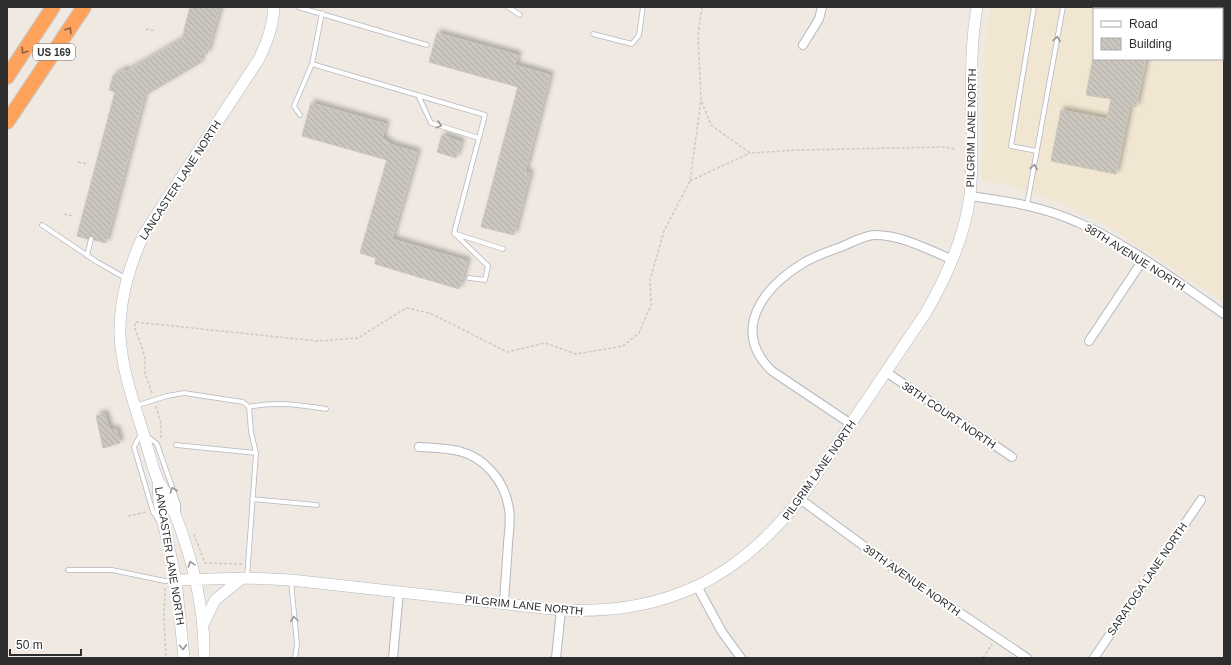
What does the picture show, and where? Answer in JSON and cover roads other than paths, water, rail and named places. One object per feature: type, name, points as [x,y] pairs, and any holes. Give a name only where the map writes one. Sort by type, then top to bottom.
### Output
[{"type":"highway","name":"US 169","points":[[7,76],[54,7]]},
{"type":"highway","name":"US 169","points":[[7,122],[84,7]]},
{"type":"street","name":"LANCASTER LANE NORTH","points":[[204,658],[203,625],[196,580],[168,498],[158,479],[134,406],[123,363],[120,336],[122,310],[127,279],[133,258],[148,225],[259,60],[273,22],[274,7]]},
{"type":"street","points":[[803,45],[819,19],[822,7]]},
{"type":"street","name":"PILGRIM LANE NORTH","points":[[176,580],[291,580],[561,610],[594,611],[622,608],[652,602],[697,586],[736,563],[760,544],[782,522],[800,499],[925,314],[943,284],[953,260],[965,222],[970,196],[972,151],[972,46],[978,7]]},
{"type":"street","name":"38TH AVENUE NORTH","points":[[970,196],[1027,205],[1079,222],[1106,236],[1224,314]]},
{"type":"street","points":[[851,424],[772,371],[763,362],[756,352],[752,339],[754,314],[788,273],[805,262],[873,235],[888,236],[902,240],[953,260]]},
{"type":"street","points":[[1089,341],[1143,260]]},
{"type":"street","name":"38TH COURT NORTH","points":[[886,372],[1012,457]]},
{"type":"street","points":[[419,448],[445,448],[460,451],[476,458],[488,467],[506,494],[510,510],[504,603]]},
{"type":"street","name":"LANCASTER LANE NORTH","points":[[158,479],[159,503],[176,580],[184,658]]},
{"type":"street","name":"39TH AVENUE NORTH","points":[[800,499],[888,564],[1027,658]]},
{"type":"street","name":"SARATOGA LANE NORTH","points":[[1094,658],[1201,500]]},
{"type":"street","points":[[203,625],[215,600],[244,579]]},
{"type":"street","points":[[697,586],[722,632],[740,658]]},
{"type":"street","points":[[393,658],[399,592]]},
{"type":"street","points":[[556,658],[561,610]]},
{"type":"lane","points":[[298,7],[427,45]]},
{"type":"lane","points":[[508,7],[520,15]]},
{"type":"lane","points":[[593,34],[632,44],[639,35],[643,7]]},
{"type":"lane","points":[[1034,7],[1011,146],[1037,151]]},
{"type":"lane","points":[[1027,205],[1063,7]]},
{"type":"lane","points":[[300,115],[294,106],[312,64],[322,13]]},
{"type":"lane","points":[[312,64],[485,115],[454,233]]},
{"type":"lane","points":[[418,95],[431,123],[479,138]]},
{"type":"lane","points":[[42,225],[114,273],[127,279]]},
{"type":"lane","points":[[454,233],[503,249]]},
{"type":"lane","points":[[454,233],[488,266],[485,280],[469,278]]},
{"type":"lane","points":[[88,256],[91,240]]},
{"type":"lane","points":[[134,406],[155,401],[167,396],[184,393],[243,402],[249,407],[251,432],[256,453],[248,565],[244,579]]},
{"type":"lane","points":[[249,407],[265,404],[293,404],[326,409]]},
{"type":"lane","points":[[165,529],[153,512],[134,447],[143,432],[157,444],[178,504],[179,528]]},
{"type":"lane","points":[[176,445],[256,453]]},
{"type":"lane","points":[[252,499],[318,505]]},
{"type":"lane","points":[[68,570],[112,570],[165,581],[176,580]]},
{"type":"lane","points":[[291,580],[297,644],[295,658]]}]
